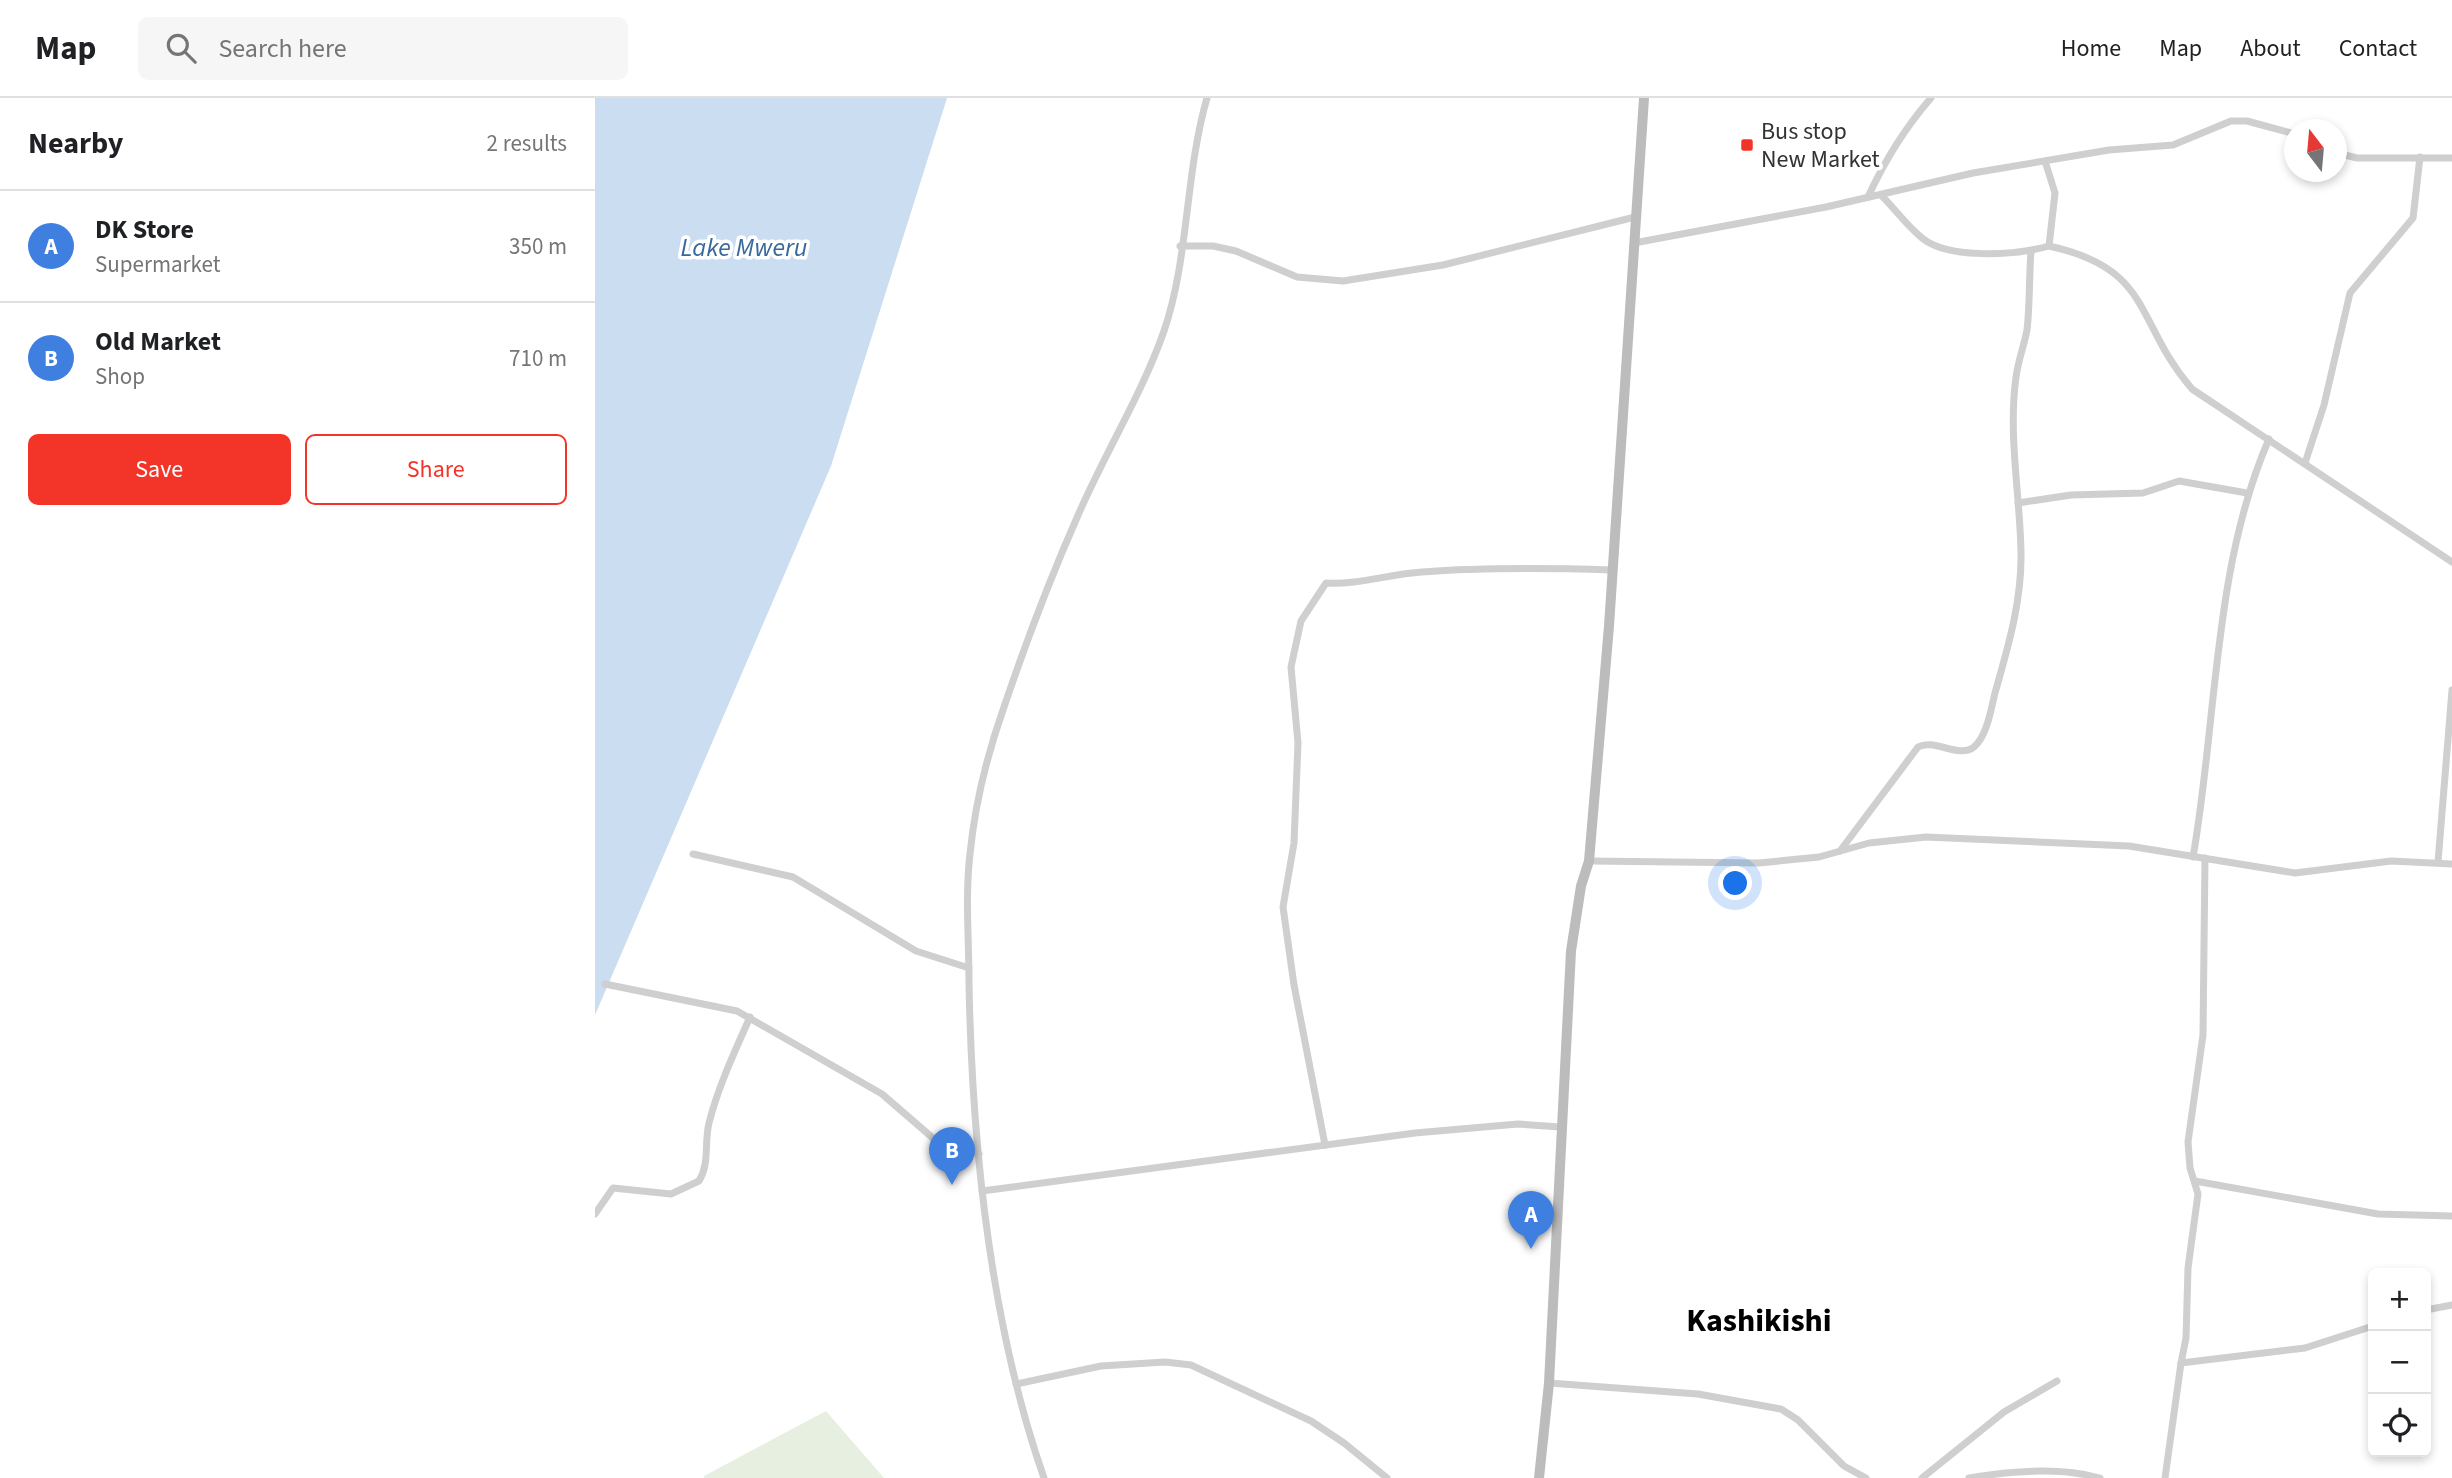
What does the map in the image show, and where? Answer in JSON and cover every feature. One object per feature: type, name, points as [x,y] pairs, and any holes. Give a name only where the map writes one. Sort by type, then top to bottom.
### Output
[{"type":"main road","points":[[1539,1478],[1549,1383],[1571,951],[1581,886],[1589,861],[1644,98]]},
{"type":"street","points":[[1044,1478],[1016,1384],[982,1191],[969,968],[969,855],[979,792],[1003,707],[1079,512],[1127,419],[1161,339],[1172,300],[1197,137],[1207,98]]},
{"type":"street","points":[[1868,198],[1888,154],[1909,122],[1931,98]]},
{"type":"street","points":[[1634,243],[1868,198],[1973,173],[2109,150],[2173,145],[2231,121],[2246,121],[2284,131]]},
{"type":"street","points":[[2347,156],[2357,158],[2452,158]]},
{"type":"street","points":[[2305,463],[2324,405],[2350,293],[2413,218],[2420,157]]},
{"type":"street","points":[[2045,161],[2055,192],[2049,246]]},
{"type":"street","points":[[1881,195],[1920,237],[1935,245],[1958,251],[2031,251],[2049,246],[2092,258],[2108,267],[2141,304],[2172,360],[2192,389],[2452,562]]},
{"type":"street","points":[[1180,246],[1213,246],[1236,251],[1297,277],[1343,281],[1456,262],[1635,217]]},
{"type":"street","points":[[1839,851],[1918,747],[1928,744],[1966,751],[1980,740],[2016,612],[2021,553],[2014,464],[2016,377],[2027,328],[2031,251]]},
{"type":"street","points":[[2193,856],[2216,667],[2247,493],[2269,439]]},
{"type":"street","points":[[2018,503],[2071,495],[2143,493],[2179,481],[2247,493]]},
{"type":"street","points":[[1325,1144],[1294,985],[1283,907],[1294,843],[1296,793],[1297,743],[1290,678],[1301,621],[1326,583],[1351,585],[1377,576],[1435,571],[1512,568],[1612,570]]},
{"type":"street","points":[[2438,862],[2452,690]]},
{"type":"street","points":[[1589,861],[1759,863],[1819,857],[1869,843],[1926,837],[2129,846],[2295,873],[2391,861],[2452,864]]},
{"type":"street","points":[[692,854],[793,877],[916,951],[969,968]]},
{"type":"street","points":[[2165,1478],[2186,1338],[2188,1268],[2199,1194],[2190,1168],[2188,1142],[2203,1035],[2205,858]]},
{"type":"street","points":[[605,984],[718,1006],[750,1017],[882,1094],[934,1139],[950,1147],[979,1154]]},
{"type":"street","points":[[595,1214],[613,1188],[671,1194],[699,1181],[706,1165],[707,1133],[715,1103],[750,1017]]},
{"type":"street","points":[[982,1191],[1325,1144],[1518,1124],[1560,1127]]},
{"type":"street","points":[[2195,1181],[2378,1214],[2452,1216]]},
{"type":"street","points":[[2431,1309],[2452,1305]]},
{"type":"street","points":[[2181,1363],[2305,1348],[2368,1328]]},
{"type":"street","points":[[1016,1384],[1101,1366],[1151,1362],[1191,1365],[1311,1421],[1344,1443],[1387,1478]]},
{"type":"street","points":[[1922,1478],[2004,1412],[2057,1381]]},
{"type":"street","points":[[1549,1383],[1698,1394],[1781,1409],[1798,1420],[1844,1466],[1866,1478]]},
{"type":"street","points":[[1969,1478],[2000,1473],[2068,1473],[2100,1478]]},
{"type":"green space","points":[[826,1411],[884,1478],[704,1478],[704,1476]]},
{"type":"water","name":"Lake Mweru","points":[[595,98],[947,98],[831,466],[595,1015]]},
{"type":"place","name":"Bus stop New Market","points":[[1747,145]]},
{"type":"place","name":"Old Market","points":[[952,1185]]},
{"type":"place","name":"DK Store","points":[[1531,1249]]},
{"type":"district","name":"Kashikishi","points":[[1759,1320]]}]
